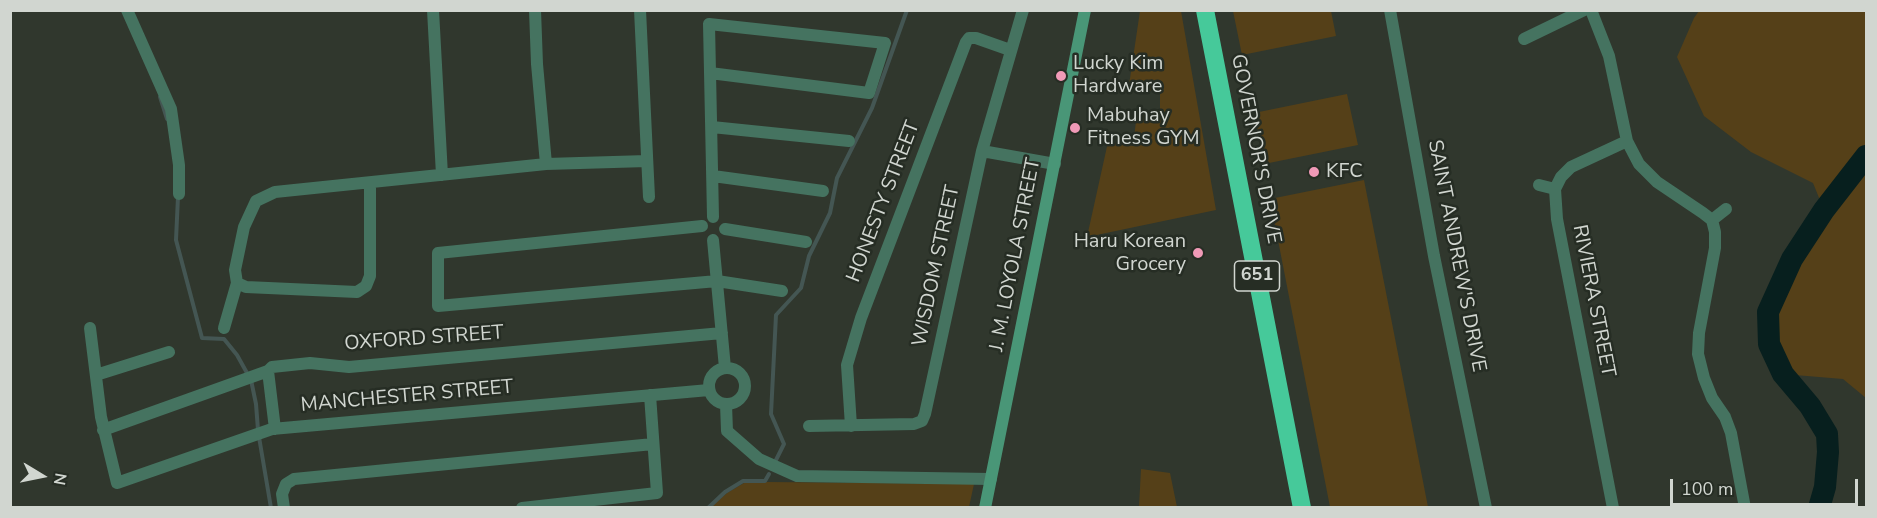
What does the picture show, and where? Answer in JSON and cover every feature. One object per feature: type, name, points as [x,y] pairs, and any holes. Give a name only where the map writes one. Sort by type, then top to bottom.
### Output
[{"type":"highway","name":"GOVERNOR'S DRIVE","points":[[1205,10],[1302,507]]},
{"type":"main road","name":"J. M. LOYOLA STREET","points":[[985,507],[1084,10]]},
{"type":"street","points":[[127,10],[171,109],[179,165],[179,194]]},
{"type":"street","points":[[433,10],[442,176]]},
{"type":"street","points":[[535,10],[537,64],[546,164]]},
{"type":"street","points":[[640,10],[649,197]]},
{"type":"street","name":"WISDOM STREET","points":[[809,426],[914,424],[922,421],[982,151],[1023,10]]},
{"type":"street","name":"SAINT ANDREW'S DRIVE","points":[[1390,10],[1434,256],[1486,507]]},
{"type":"street","points":[[1524,39],[1584,10]]},
{"type":"street","points":[[1591,10],[1609,56],[1627,141],[1639,164],[1657,182],[1712,220],[1715,232],[1714,248],[1699,333],[1698,354],[1712,398],[1725,417],[1731,433],[1745,507]]},
{"type":"street","points":[[710,73],[870,93],[885,43],[709,24],[710,73],[712,127],[713,217]]},
{"type":"street","name":"HONESTY STREET","points":[[851,426],[847,365],[861,318],[966,42],[969,38],[976,38],[1010,50]]},
{"type":"street","points":[[712,127],[849,141]]},
{"type":"street","points":[[1539,185],[1555,189],[1561,177],[1572,167],[1627,141]]},
{"type":"street","points":[[982,151],[1055,164]]},
{"type":"street","points":[[224,328],[237,283],[235,270],[244,227],[256,201],[274,192],[546,164],[647,161]]},
{"type":"street","points":[[713,176],[823,191]]},
{"type":"street","points":[[237,283],[246,287],[357,292],[366,286],[370,276],[371,261],[370,183]]},
{"type":"street","name":"RIVIERA STREET","points":[[1555,189],[1557,219],[1613,507]]},
{"type":"street","points":[[1712,220],[1726,209]]},
{"type":"street","points":[[713,217],[721,219],[725,229],[720,238],[713,240],[704,234],[702,226],[706,219],[713,217]]},
{"type":"street","points":[[702,226],[438,253],[438,306],[717,281],[782,291]]},
{"type":"street","points":[[725,229],[806,242]]},
{"type":"street","points":[[713,240],[725,368]]},
{"type":"street","points":[[90,328],[103,430]]},
{"type":"street","name":"OXFORD STREET","points":[[103,430],[268,371],[272,367],[310,363],[349,367],[722,333]]},
{"type":"street","points":[[96,375],[169,352]]},
{"type":"street","points":[[725,368],[731,368],[740,375],[744,385],[741,396],[726,404],[715,400],[709,390],[714,373],[725,368]]},
{"type":"street","points":[[268,371],[275,429]]},
{"type":"street","name":"MANCHESTER STREET","points":[[103,430],[117,483],[275,429],[709,390]]},
{"type":"street","points":[[522,507],[631,502],[657,493],[650,394]]},
{"type":"street","points":[[726,404],[727,431],[759,459],[797,476],[991,479]]},
{"type":"street","points":[[284,507],[282,494],[286,484],[294,479],[653,444]]},
{"type":"shaded area","points":[[1140,11],[1181,11],[1216,210],[1087,237],[1108,142],[1133,146],[1137,113],[1160,115],[1160,93],[1129,85]]},
{"type":"shaded area","points":[[1233,11],[1331,11],[1336,36],[1242,55]]},
{"type":"shaded area","points":[[1699,11],[1866,11],[1866,398],[1843,379],[1783,374],[1769,344],[1768,312],[1792,259],[1824,210],[1813,183],[1751,152],[1704,116],[1677,57]]},
{"type":"shaded area","points":[[1347,94],[1358,145],[1264,164],[1254,113]]},
{"type":"shaded area","points":[[1364,180],[1428,507],[1330,507],[1270,199]]},
{"type":"shaded area","points":[[1141,469],[1170,473],[1177,507],[1139,507]]},
{"type":"shaded area","points":[[744,483],[974,484],[969,507],[710,508],[727,493]]},
{"type":"waterway","points":[[776,460],[784,444],[771,414],[776,315],[801,288],[809,256],[830,213],[837,178],[872,108],[907,10]]},
{"type":"waterway","points":[[160,97],[167,119]]},
{"type":"waterway","points":[[1819,508],[1825,487],[1827,434],[1810,406],[1783,374],[1769,344],[1768,312],[1792,259],[1824,210],[1866,156]]},
{"type":"waterway","points":[[178,197],[176,240],[202,338],[224,339],[237,355],[247,373]]},
{"type":"waterway","points":[[251,380],[258,430]]},
{"type":"waterway","points":[[259,437],[271,508]]},
{"type":"waterway","points":[[708,508],[725,492],[743,481],[765,481],[769,474]]},
{"type":"place","name":"Lucky Kim Hardware","points":[[1061,76]]},
{"type":"place","name":"Mabuhay Fitness GYM","points":[[1075,128]]},
{"type":"place","name":"KFC","points":[[1314,172]]},
{"type":"place","name":"Haru Korean Grocery","points":[[1198,253]]}]
